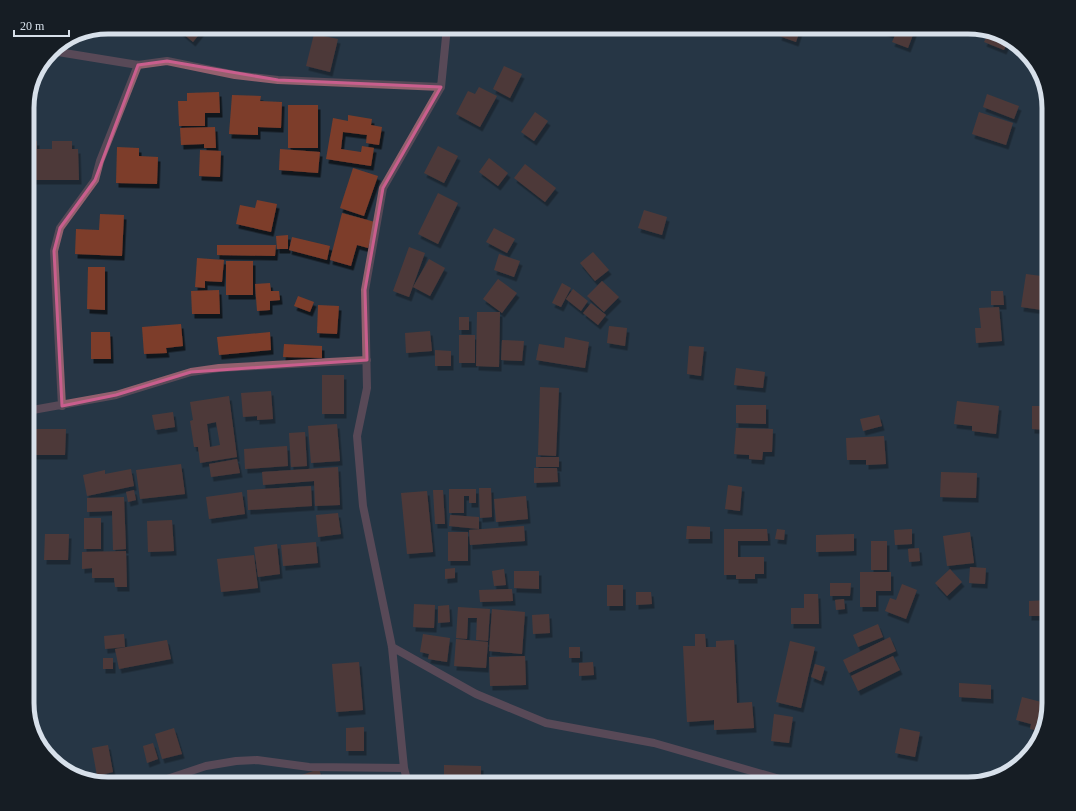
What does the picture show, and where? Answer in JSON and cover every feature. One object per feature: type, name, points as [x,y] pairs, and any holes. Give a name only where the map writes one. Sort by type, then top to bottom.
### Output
[{"type":"street","points":[[406,777],[404,768],[392,647],[364,506],[357,436],[367,388],[365,290],[383,188],[441,87],[446,34]]},
{"type":"street","points":[[59,52],[138,65],[167,61],[235,75],[278,80],[441,87]]},
{"type":"street","points":[[62,406],[54,251],[60,228],[95,180],[100,161],[138,65]]},
{"type":"street","points":[[34,410],[116,395],[191,372],[219,368],[367,360]]},
{"type":"street","points":[[392,647],[476,694],[546,723],[654,743],[773,777]]},
{"type":"street","points":[[173,777],[206,766],[236,761],[257,760],[309,767],[404,768]]},
{"type":"highlighted area","points":[[167,61],[278,80],[441,87],[383,188],[365,290],[367,360],[191,372],[116,395],[62,406],[54,251],[60,228],[95,180],[138,65]]},
{"type":"building","points":[[183,34],[199,34],[193,42]]},
{"type":"building","points":[[314,34],[338,39],[330,72],[306,66]]},
{"type":"building","points":[[780,34],[799,34],[796,42],[779,36]]},
{"type":"building","points":[[896,34],[913,34],[908,48],[892,42]]},
{"type":"building","points":[[987,36],[1006,45],[1004,50],[984,42]]},
{"type":"building","points":[[504,66],[522,74],[510,98],[493,89]]},
{"type":"building","points":[[479,87],[497,96],[480,127],[456,114],[468,91],[475,94]]},
{"type":"building","points":[[219,92],[220,113],[205,113],[205,126],[179,126],[178,101],[187,101],[187,93]]},
{"type":"building","points":[[987,94],[1019,106],[1014,119],[983,107]]},
{"type":"building","points":[[232,95],[261,96],[260,101],[282,102],[281,128],[258,127],[258,135],[229,134]]},
{"type":"building","points":[[288,105],[318,105],[318,148],[288,148]]},
{"type":"building","points":[[535,112],[548,121],[534,141],[521,132]]},
{"type":"building","points":[[979,112],[1013,123],[1006,145],[972,134]]},
{"type":"building","points":[[348,115],[372,119],[371,125],[382,127],[379,145],[366,143],[367,135],[343,132],[341,149],[361,152],[362,146],[374,148],[371,166],[326,159],[333,118],[348,121]]},
{"type":"building","points":[[215,127],[216,148],[204,148],[204,144],[181,145],[180,128]]},
{"type":"building","points":[[34,141],[37,141],[37,149],[52,149],[52,141],[72,141],[72,149],[78,149],[79,180],[34,180]]},
{"type":"building","points":[[438,146],[458,156],[444,183],[424,173]]},
{"type":"building","points":[[117,147],[139,148],[139,156],[158,157],[157,184],[116,183]]},
{"type":"building","points":[[280,149],[320,152],[318,173],[279,170]]},
{"type":"building","points":[[200,150],[221,151],[220,177],[199,176]]},
{"type":"building","points":[[489,158],[508,173],[498,186],[479,172]]},
{"type":"building","points":[[525,164],[556,188],[545,202],[514,178]]},
{"type":"building","points":[[353,168],[378,176],[364,216],[340,208]]},
{"type":"building","points":[[438,193],[458,203],[438,244],[418,234]]},
{"type":"building","points":[[257,200],[277,204],[271,232],[236,224],[240,205],[255,208]]},
{"type":"building","points":[[644,210],[667,217],[662,235],[638,228]]},
{"type":"building","points":[[342,213],[375,222],[368,248],[357,245],[351,266],[330,260]]},
{"type":"building","points":[[100,214],[124,215],[122,256],[75,254],[76,229],[99,230]]},
{"type":"building","points":[[494,228],[515,239],[507,253],[486,242]]},
{"type":"building","points":[[288,235],[288,249],[277,249],[276,236]]},
{"type":"building","points":[[292,237],[330,246],[327,260],[289,250]]},
{"type":"building","points":[[217,245],[276,245],[275,256],[217,255]]},
{"type":"building","points":[[409,247],[425,253],[409,297],[393,291]]},
{"type":"building","points":[[593,252],[609,270],[595,281],[580,263]]},
{"type":"building","points":[[499,254],[520,261],[514,277],[494,270]]},
{"type":"building","points":[[197,258],[224,260],[222,282],[205,281],[205,288],[195,287]]},
{"type":"building","points":[[429,259],[445,268],[430,296],[413,287]]},
{"type":"building","points":[[226,261],[253,261],[253,295],[226,295]]},
{"type":"building","points":[[88,267],[105,267],[105,310],[87,309]]},
{"type":"building","points":[[1026,274],[1042,276],[1042,310],[1021,307]]},
{"type":"building","points":[[498,279],[517,293],[502,313],[483,299]]},
{"type":"building","points":[[602,281],[619,297],[604,312],[587,296]]},
{"type":"building","points":[[270,283],[271,291],[279,291],[280,300],[270,301],[270,310],[257,311],[255,284]]},
{"type":"building","points":[[562,283],[571,288],[561,307],[552,303]]},
{"type":"building","points":[[573,289],[588,301],[581,311],[566,299]]},
{"type":"building","points":[[219,290],[220,314],[192,314],[191,291]]},
{"type":"building","points":[[991,291],[1003,291],[1004,305],[991,305]]},
{"type":"building","points":[[298,296],[314,302],[310,312],[294,306]]},
{"type":"building","points":[[591,303],[606,315],[598,325],[583,313]]},
{"type":"building","points":[[318,305],[339,306],[337,334],[317,333]]},
{"type":"building","points":[[999,307],[1002,341],[976,343],[975,328],[981,328],[979,308]]},
{"type":"building","points":[[477,312],[500,312],[499,367],[476,366]]},
{"type":"building","points":[[459,317],[469,317],[469,330],[459,330]]},
{"type":"building","points":[[181,324],[183,346],[166,348],[167,353],[144,354],[142,327]]},
{"type":"building","points":[[609,326],[627,328],[625,346],[607,343]]},
{"type":"building","points":[[430,331],[432,351],[406,353],[405,333]]},
{"type":"building","points":[[91,332],[110,332],[111,359],[91,359]]},
{"type":"building","points":[[270,332],[271,350],[219,355],[217,337]]},
{"type":"building","points":[[459,335],[475,335],[475,363],[459,363]]},
{"type":"building","points":[[565,337],[589,342],[585,368],[536,360],[539,344],[564,348]]},
{"type":"building","points":[[502,340],[524,341],[522,361],[501,360]]},
{"type":"building","points":[[284,344],[322,346],[322,358],[283,357]]},
{"type":"building","points":[[689,346],[704,347],[701,376],[687,374]]},
{"type":"building","points":[[435,350],[451,351],[451,366],[435,366]]},
{"type":"building","points":[[736,368],[765,372],[763,388],[734,385]]},
{"type":"building","points":[[322,375],[344,375],[344,414],[322,414]]},
{"type":"building","points":[[540,387],[559,388],[556,456],[538,455]]},
{"type":"building","points":[[271,391],[273,419],[257,420],[257,416],[243,417],[241,393]]},
{"type":"building","points":[[229,396],[237,457],[200,463],[198,447],[194,447],[190,421],[193,420],[190,402]],"holes":[[[216,422],[220,445],[210,447],[207,424]]]},
{"type":"building","points":[[957,401],[999,406],[996,434],[972,431],[972,426],[954,424]]},
{"type":"building","points":[[736,405],[766,405],[766,424],[736,423]]},
{"type":"building","points":[[1032,406],[1042,406],[1042,430],[1032,429]]},
{"type":"building","points":[[173,412],[175,427],[155,430],[152,415]]},
{"type":"building","points":[[879,415],[882,426],[863,431],[860,419]]},
{"type":"building","points":[[337,424],[340,461],[311,463],[308,426]]},
{"type":"building","points":[[736,428],[773,429],[772,452],[763,452],[762,460],[749,459],[749,455],[734,454]]},
{"type":"building","points":[[34,429],[66,429],[65,455],[34,455]]},
{"type":"building","points":[[305,432],[307,466],[291,467],[289,433]]},
{"type":"building","points":[[884,436],[886,464],[866,465],[866,460],[847,460],[846,438]]},
{"type":"building","points":[[287,446],[288,466],[245,469],[244,449]]},
{"type":"building","points":[[536,457],[559,457],[559,467],[536,467]]},
{"type":"building","points":[[237,459],[240,473],[211,477],[209,464]]},
{"type":"building","points":[[181,464],[185,494],[140,499],[136,470]]},
{"type":"building","points":[[338,467],[340,505],[315,506],[314,481],[263,485],[262,472]]},
{"type":"building","points":[[534,468],[557,468],[558,482],[534,483]]},
{"type":"building","points":[[131,469],[134,486],[87,496],[83,475],[105,470],[105,474]]},
{"type":"building","points":[[941,472],[977,473],[976,498],[940,497]]},
{"type":"building","points":[[728,485],[742,487],[740,511],[725,509]]},
{"type":"building","points":[[311,486],[312,506],[248,510],[247,490]]},
{"type":"building","points":[[479,488],[491,488],[492,517],[480,518]]},
{"type":"building","points":[[449,489],[476,489],[476,503],[469,503],[469,496],[464,496],[464,513],[449,513]]},
{"type":"building","points":[[134,490],[136,500],[128,502],[126,492]]},
{"type":"building","points":[[433,490],[443,490],[445,524],[435,524]]},
{"type":"building","points":[[427,491],[433,552],[407,554],[401,493]]},
{"type":"building","points":[[242,492],[245,514],[209,519],[206,497]]},
{"type":"building","points":[[526,496],[528,519],[496,522],[494,499]]},
{"type":"building","points":[[124,497],[126,549],[113,550],[112,511],[87,512],[87,498]]},
{"type":"building","points":[[338,513],[341,534],[318,537],[316,515]]},
{"type":"building","points":[[450,515],[479,517],[479,529],[449,526]]},
{"type":"building","points":[[84,518],[101,518],[101,549],[84,549]]},
{"type":"building","points":[[172,520],[174,551],[148,552],[147,521]]},
{"type":"building","points":[[524,526],[525,541],[470,545],[469,530]]},
{"type":"building","points":[[687,526],[710,527],[710,539],[686,539]]},
{"type":"building","points":[[724,529],[767,529],[768,541],[738,541],[738,557],[764,557],[764,574],[755,574],[755,579],[736,579],[736,575],[724,575]]},
{"type":"building","points":[[777,529],[785,530],[784,540],[775,539]]},
{"type":"building","points":[[912,529],[912,544],[895,545],[894,530]]},
{"type":"building","points":[[448,532],[468,532],[468,561],[448,561]]},
{"type":"building","points":[[970,532],[974,563],[947,566],[943,536]]},
{"type":"building","points":[[45,534],[69,534],[68,560],[44,560]]},
{"type":"building","points":[[854,534],[854,551],[816,552],[816,535]]},
{"type":"building","points":[[871,541],[887,541],[887,570],[871,570]]},
{"type":"building","points":[[316,542],[318,563],[283,566],[281,545]]},
{"type":"building","points":[[277,544],[280,574],[258,577],[254,547]]},
{"type":"building","points":[[919,548],[920,561],[909,562],[908,549]]},
{"type":"building","points":[[126,551],[127,587],[115,587],[114,578],[92,578],[92,568],[82,569],[82,552]]},
{"type":"building","points":[[254,555],[258,588],[221,592],[217,559]]},
{"type":"building","points":[[970,567],[986,568],[985,584],[969,583]]},
{"type":"building","points":[[455,568],[455,578],[445,579],[445,569]]},
{"type":"building","points":[[504,569],[506,585],[494,586],[492,571]]},
{"type":"building","points":[[950,569],[962,582],[947,596],[935,583]]},
{"type":"building","points":[[514,571],[539,571],[539,589],[514,588]]},
{"type":"building","points":[[860,572],[891,572],[891,591],[876,591],[876,607],[860,607]]},
{"type":"building","points":[[830,583],[851,583],[850,596],[830,596]]},
{"type":"building","points":[[902,584],[917,590],[906,619],[885,611],[890,598],[896,600]]},
{"type":"building","points":[[607,585],[623,585],[623,606],[607,606]]},
{"type":"building","points":[[512,589],[513,601],[480,602],[479,590]]},
{"type":"building","points":[[636,592],[651,592],[652,604],[636,605]]},
{"type":"building","points":[[804,594],[818,594],[819,624],[791,624],[791,608],[804,608]]},
{"type":"building","points":[[844,599],[845,609],[836,610],[835,600]]},
{"type":"building","points":[[1042,600],[1042,616],[1029,616],[1029,601]]},
{"type":"building","points":[[414,604],[435,605],[434,628],[413,627]]},
{"type":"building","points":[[449,605],[450,622],[438,623],[438,606]]},
{"type":"building","points":[[458,607],[490,609],[488,641],[476,640],[477,618],[468,618],[467,639],[456,638]]},
{"type":"building","points":[[492,609],[525,612],[522,654],[489,651]]},
{"type":"building","points":[[549,614],[550,633],[533,634],[532,615]]},
{"type":"building","points":[[878,624],[883,637],[858,647],[853,635]]},
{"type":"building","points":[[124,634],[125,647],[105,649],[104,636]]},
{"type":"building","points":[[423,634],[450,638],[447,662],[428,659],[429,654],[420,652]]},
{"type":"building","points":[[695,634],[705,634],[706,647],[716,647],[716,641],[734,640],[737,703],[752,702],[754,728],[714,730],[714,720],[687,722],[683,646],[695,646]]},
{"type":"building","points":[[890,637],[896,651],[849,673],[843,660]]},
{"type":"building","points":[[456,639],[488,642],[486,668],[454,666]]},
{"type":"building","points":[[167,640],[171,659],[119,669],[115,649]]},
{"type":"building","points":[[790,641],[815,647],[801,708],[776,702]]},
{"type":"building","points":[[569,647],[580,647],[580,658],[569,658]]},
{"type":"building","points":[[525,656],[526,685],[490,686],[489,657]]},
{"type":"building","points":[[893,656],[900,670],[858,691],[851,676]]},
{"type":"building","points":[[103,658],[113,658],[113,669],[103,669]]},
{"type":"building","points":[[359,662],[363,710],[336,712],[332,664]]},
{"type":"building","points":[[593,662],[594,675],[579,676],[579,663]]},
{"type":"building","points":[[815,664],[825,667],[821,681],[811,677]]},
{"type":"building","points":[[959,683],[991,685],[991,699],[959,697]]},
{"type":"building","points":[[1022,697],[1042,702],[1036,730],[1030,729],[1031,724],[1016,720]]},
{"type":"building","points":[[774,714],[793,717],[789,743],[771,741]]},
{"type":"building","points":[[364,727],[364,751],[346,751],[346,728]]},
{"type":"building","points":[[174,728],[182,754],[162,759],[155,734]]},
{"type":"building","points":[[900,728],[920,732],[915,757],[895,753]]},
{"type":"building","points":[[153,743],[158,759],[147,763],[143,746]]},
{"type":"building","points":[[108,745],[113,772],[97,776],[92,748]]},
{"type":"building","points":[[444,765],[481,766],[481,777],[444,777]]},
{"type":"building","points":[[319,769],[322,777],[296,777]]}]
